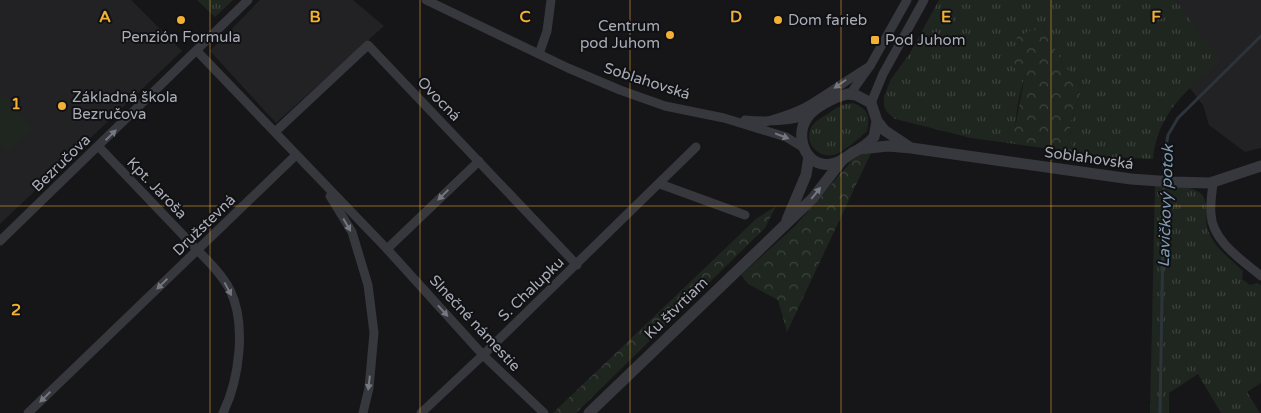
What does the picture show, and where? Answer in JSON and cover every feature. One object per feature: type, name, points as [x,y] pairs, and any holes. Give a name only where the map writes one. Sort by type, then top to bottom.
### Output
[{"type":"street","name":"Bezručova","points":[[0,241],[248,0]]},
{"type":"street","name":"Soblahovská","points":[[426,0],[620,90],[665,106],[724,118],[786,137],[806,152]]},
{"type":"street","points":[[539,54],[547,31],[551,0]]},
{"type":"street","points":[[850,94],[870,66],[907,0]]},
{"type":"street","points":[[871,103],[883,74],[924,0]]},
{"type":"street","name":"Ovocná","points":[[275,132],[368,46],[577,265]]},
{"type":"street","points":[[197,51],[296,155]]},
{"type":"street","name":"Soblahovská","points":[[724,118],[764,122],[792,121],[810,110],[852,76],[870,66]]},
{"type":"street","points":[[810,110],[833,98],[850,94],[866,99],[871,103],[877,121],[884,130],[911,148]]},
{"type":"street","name":"Ku štvrtiam","points":[[785,224],[806,175],[806,152],[801,132],[810,110]]},
{"type":"street","name":"Ku štvrtiam","points":[[806,152],[815,161],[823,164],[835,163],[860,149],[874,137],[877,121]]},
{"type":"street","name":"Kpt. Jaroša","points":[[99,146],[214,267],[230,291],[237,316],[239,345],[236,372],[229,400],[223,413]]},
{"type":"street","name":"Soblahovská","points":[[860,149],[888,146],[911,148],[1173,182],[1212,182],[1261,166]]},
{"type":"street","name":"S. Chalupku","points":[[421,413],[577,265],[696,147]]},
{"type":"street","name":"Slnečné námestie","points":[[296,155],[387,249],[483,355],[544,413]]},
{"type":"street","name":"Družstevná","points":[[28,413],[296,155]]},
{"type":"street","name":"Ku štvrtiam","points":[[589,413],[813,198],[843,159]]},
{"type":"street","points":[[387,249],[478,161]]},
{"type":"street","points":[[1212,182],[1211,216],[1217,234],[1231,251],[1261,276]]},
{"type":"street","name":"Slnečné námestie","points":[[322,183],[352,232],[368,285],[374,333],[368,388],[363,413]]},
{"type":"street","points":[[660,184],[745,215]]},
{"type":"shaded area","name":"Základná škola Bezručova","points":[[0,0],[131,0],[182,51],[0,224]]},
{"type":"shaded area","points":[[260,0],[353,0],[384,26],[276,123],[210,51]]},
{"type":"shaded area","points":[[1176,0],[1261,0],[1261,148],[1245,152],[1209,125],[1203,105],[1190,88],[1218,60]]},
{"type":"green space","points":[[197,0],[233,0],[215,17]]},
{"type":"green space","points":[[939,0],[1176,0],[1219,60],[1185,93],[1168,115],[1156,142],[1153,159],[1110,157],[1072,152],[1070,124],[1082,88],[1062,62],[1042,25],[1019,98],[1015,144],[971,138],[895,119],[887,112],[884,106],[884,96],[891,79],[910,53]]},
{"type":"green space","points":[[1042,25],[1062,62],[1082,88],[1070,124],[1072,152],[1015,144],[1014,133],[1025,75],[1012,66],[1017,37]]},
{"type":"green space","points":[[0,92],[33,129],[7,152],[0,145]]},
{"type":"green space","points":[[853,103],[862,107],[867,113],[867,131],[837,154],[822,154],[813,148],[809,139],[812,126],[837,107]]},
{"type":"green space","points":[[871,153],[787,332],[778,300],[748,284],[741,275],[795,226],[854,158]]},
{"type":"green space","points":[[1155,186],[1188,187],[1201,194],[1204,197],[1207,226],[1212,240],[1243,271],[1242,279],[1250,285],[1257,283],[1261,285],[1261,383],[1247,392],[1260,413],[1221,413],[1198,374],[1169,393],[1169,413],[1150,413]]},
{"type":"green space","points":[[776,206],[765,228],[576,413],[553,413],[756,219]]},
{"type":"waterway","name":"Lavičkový potok","points":[[1164,178],[1164,158],[1168,135],[1178,118],[1261,36]]},
{"type":"waterway","name":"Lavičkový potok","points":[[1160,413],[1164,184]]},
{"type":"place","name":"Penzión Formula","points":[[181,20]]},
{"type":"place","name":"Dom farieb","points":[[778,20]]},
{"type":"place","name":"Centrum pod Juhom","points":[[670,35]]},
{"type":"place","name":"Pod Juhom","points":[[875,40]]},
{"type":"place","name":"Základná škola Bezručova","points":[[62,106]]}]
